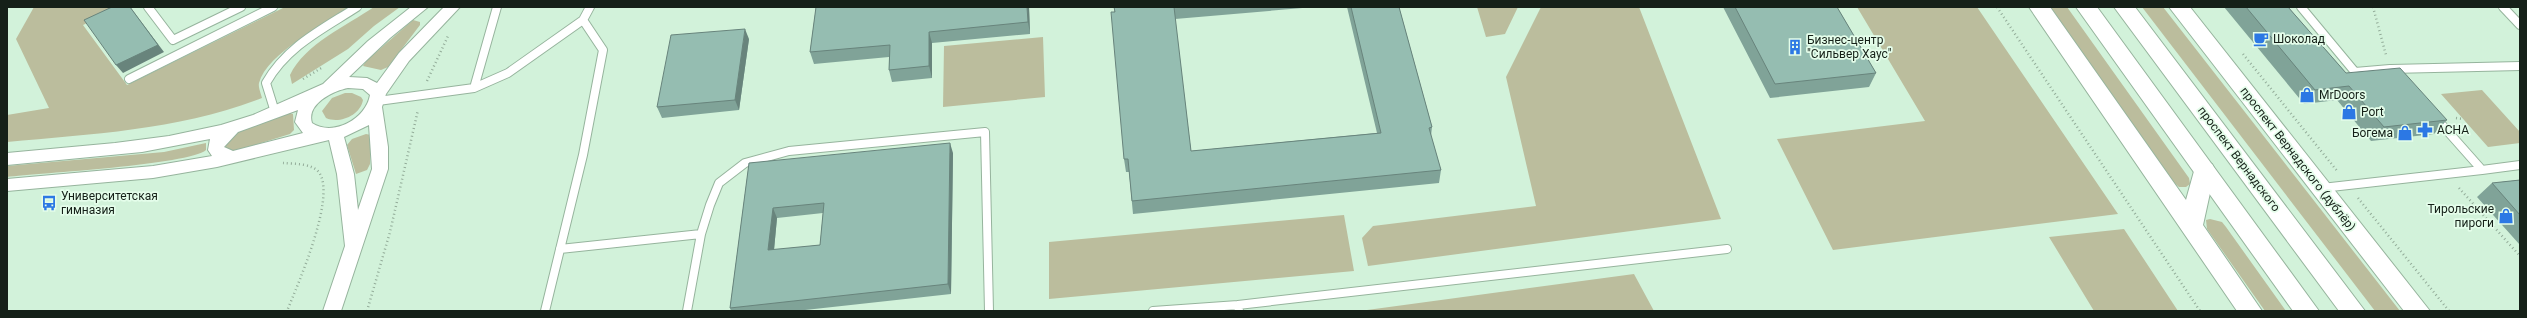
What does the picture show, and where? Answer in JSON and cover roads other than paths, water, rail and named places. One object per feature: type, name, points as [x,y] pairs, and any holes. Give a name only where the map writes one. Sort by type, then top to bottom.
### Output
[{"type":"street","points":[[329,133],[313,131],[306,126],[303,119],[304,111],[364,52],[404,18],[421,7]]},
{"type":"street","points":[[7,185],[152,172],[234,157],[329,133],[358,124],[377,101],[404,57],[453,7]]},
{"type":"street","points":[[2039,7],[2250,311]]},
{"type":"street","points":[[2086,7],[2307,311]]},
{"type":"street","name":"проспект Вернадского","points":[[2124,7],[2353,311]]},
{"type":"street","name":"проспект Вернадского (дублёр)","points":[[2179,7],[2418,311]]},
{"type":"street","points":[[7,159],[170,142],[235,126],[275,112],[337,85],[359,82],[374,88],[377,101],[380,169],[332,311]]},
{"type":"street","points":[[234,157],[222,154],[216,150],[217,142],[235,126]]},
{"type":"street","points":[[329,133],[350,199],[353,251]]},
{"type":"street","points":[[2191,226],[2204,170]]},
{"type":"lane","points":[[148,7],[173,40],[241,7]]},
{"type":"lane","points":[[128,79],[273,7]]},
{"type":"lane","points":[[275,112],[266,83],[273,67],[297,46],[357,7]]},
{"type":"lane","points":[[474,88],[497,7]]},
{"type":"lane","points":[[377,101],[474,88],[508,73],[583,20],[590,7]]},
{"type":"lane","points":[[2301,7],[2355,72],[2390,69],[2520,66]]},
{"type":"lane","points":[[2502,7],[2520,25]]},
{"type":"lane","points":[[545,311],[582,155],[603,50],[583,20]]},
{"type":"lane","points":[[2390,69],[2405,85]]},
{"type":"lane","points":[[2430,113],[2482,170]]},
{"type":"lane","points":[[687,311],[701,234],[719,183],[745,163],[789,151],[985,132],[989,311]]},
{"type":"lane","points":[[2321,188],[2520,165]]},
{"type":"lane","points":[[560,248],[701,234]]},
{"type":"lane","points":[[1153,311],[1238,308],[1727,249]]},
{"type":"place","name":"Шоколад","points":[[2261,39]]},
{"type":"place","name":"Бизнес-центр \"Сильвер Хаус\"","points":[[1795,47]]},
{"type":"place","name":"MrDoors","points":[[2307,95]]},
{"type":"place","name":"Port","points":[[2349,112]]},
{"type":"place","name":"ACHA","points":[[2425,130]]},
{"type":"place","name":"Богема","points":[[2405,133]]},
{"type":"place","name":"Университетская гимназия","points":[[49,203]]},
{"type":"place","name":"Тирольские пироги","points":[[2506,216]]}]
